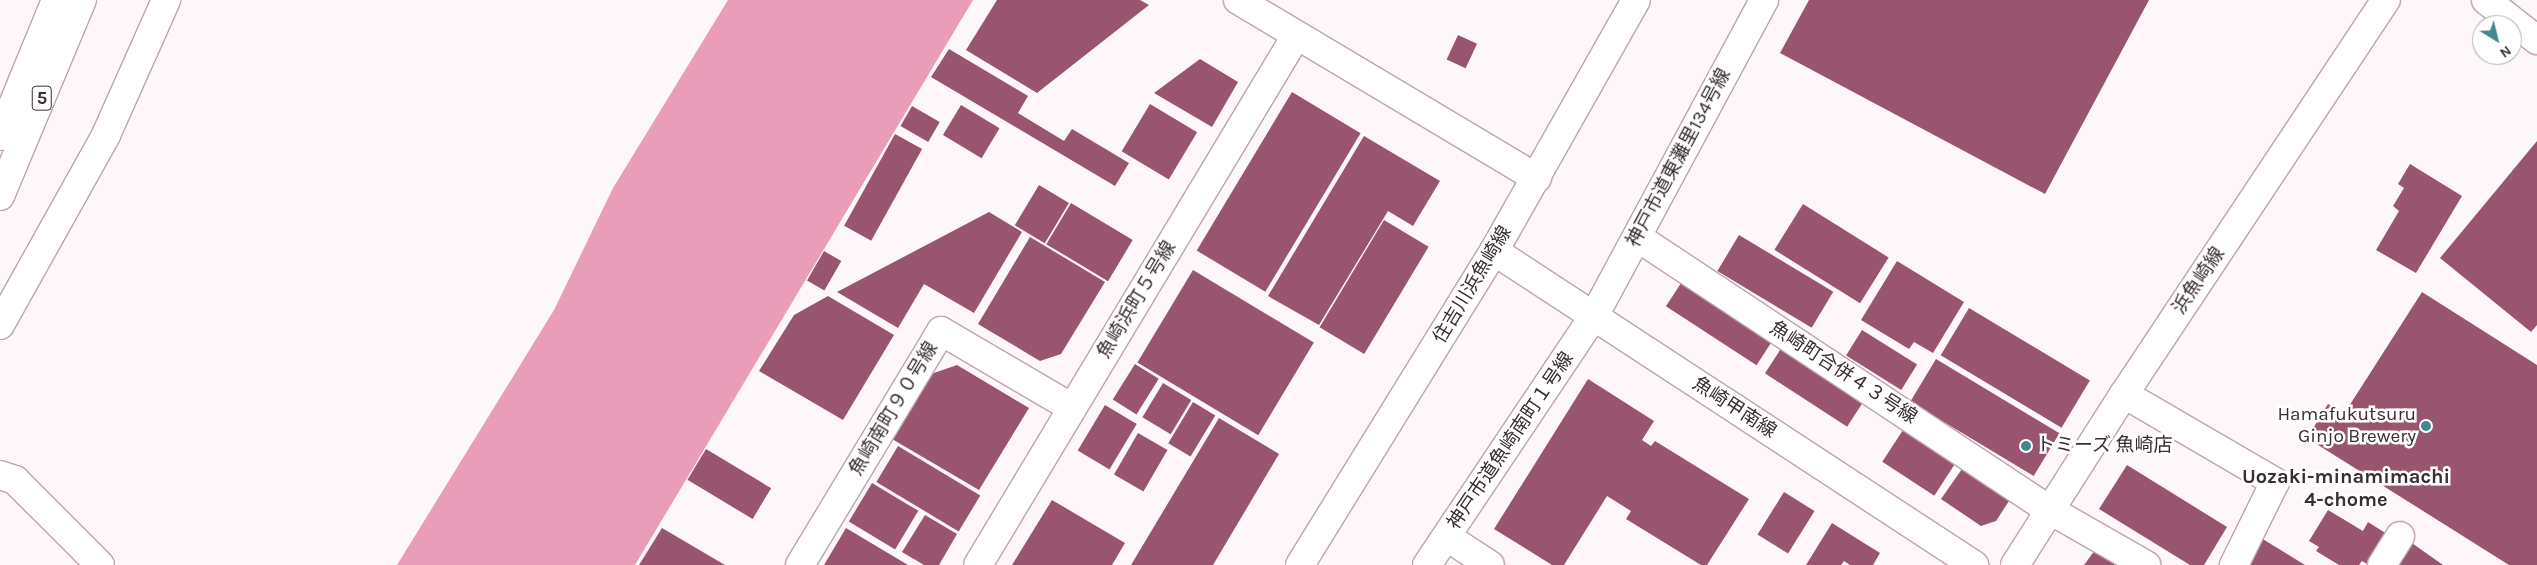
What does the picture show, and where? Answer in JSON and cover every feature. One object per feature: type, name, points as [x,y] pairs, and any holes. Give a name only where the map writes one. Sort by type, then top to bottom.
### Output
[{"type":"main road","name":"5","points":[[0,136],[56,0]]},
{"type":"main road","name":"5","points":[[0,196],[82,0]]},
{"type":"main road","points":[[1238,0],[1537,178]]},
{"type":"main road","name":"住吉川浜魚崎線","points":[[1300,565],[1494,251],[1636,0]]},
{"type":"main road","name":"神戸市道東灘里134号線","points":[[1594,316],[1764,0]]},
{"type":"main road","name":"浜魚崎線","points":[[2015,565],[2124,394],[2386,0]]},
{"type":"main road","points":[[2486,0],[2537,40]]},
{"type":"main road","points":[[0,291],[153,7]]},
{"type":"main road","points":[[0,325],[106,135],[153,7]]},
{"type":"main road","name":"魚崎浜町５号線","points":[[978,565],[1296,36]]},
{"type":"main road","name":"魚崎町合併４３号線","points":[[1637,237],[2050,510],[2146,565]]},
{"type":"main road","name":"魚崎甲南線","points":[[1494,251],[1974,565]]},
{"type":"main road","name":"神戸市道魚崎南町１号線","points":[[1428,565],[1594,316]]},
{"type":"main road","name":"魚崎南町９０号線","points":[[800,565],[941,332],[1072,408]]},
{"type":"main road","points":[[2124,394],[2275,482],[2234,565]]},
{"type":"main road","points":[[4,478],[100,565]]},
{"type":"main road","points":[[1446,536],[1490,565]]},
{"type":"main road","points":[[2382,565],[2400,536]]},
{"type":"shaded area","points":[[728,0],[973,0],[635,565],[397,565],[554,310],[613,188]]},
{"type":"building","points":[[997,0],[1140,0],[1149,5],[1037,93],[966,50]]},
{"type":"building","points":[[1809,0],[2149,0],[2045,194],[1780,53]]},
{"type":"building","points":[[1458,35],[1477,44],[1466,68],[1447,59]]},
{"type":"building","points":[[949,49],[1028,96],[1018,113],[1064,141],[1072,129],[1129,163],[1115,186],[931,77]]},
{"type":"building","points":[[1200,59],[1238,82],[1212,127],[1154,93]]},
{"type":"building","points":[[1292,92],[1361,133],[1265,292],[1197,251]]},
{"type":"building","points":[[1150,104],[1197,132],[1169,179],[1122,151]]},
{"type":"building","points":[[961,105],[1000,128],[982,158],[943,135]]},
{"type":"building","points":[[912,106],[940,122],[928,142],[900,126]]},
{"type":"building","points":[[895,134],[922,149],[871,241],[844,226]]},
{"type":"building","points":[[1364,136],[1440,181],[1413,226],[1388,211],[1319,325],[1268,296]]},
{"type":"building","points":[[2537,141],[2537,325],[2531,332],[2440,258]]},
{"type":"building","points":[[2410,164],[2462,196],[2416,273],[2376,250],[2399,211],[2393,206],[2404,188],[2398,184]]},
{"type":"building","points":[[1039,185],[1069,203],[1045,243],[1015,225]]},
{"type":"building","points":[[1071,203],[1133,240],[1108,281],[1046,244]]},
{"type":"building","points":[[1803,204],[1889,258],[1860,303],[1774,250]]},
{"type":"building","points":[[989,212],[1022,232],[974,313],[924,284],[898,328],[837,292]]},
{"type":"building","points":[[1384,220],[1429,247],[1364,354],[1320,327]]},
{"type":"building","points":[[1739,235],[1833,292],[1812,328],[1717,271]]},
{"type":"building","points":[[1030,237],[1105,282],[1061,354],[1040,361],[978,324]]},
{"type":"building","points":[[824,251],[841,261],[824,290],[807,280]]},
{"type":"building","points":[[1897,261],[1964,302],[1933,353],[1914,342],[1909,349],[1861,320]]},
{"type":"building","points":[[1193,270],[1314,343],[1258,435],[1137,363]]},
{"type":"building","points":[[1685,277],[1776,336],[1757,365],[1666,306]]},
{"type":"building","name":"Hamafukutsuru Ginjo Brewery","points":[[2422,292],[2537,365],[2537,565],[2509,565],[2307,438],[2328,404],[2344,414]]},
{"type":"building","points":[[828,296],[894,335],[843,420],[759,371],[794,315]]},
{"type":"building","points":[[1969,308],[2090,381],[2062,428],[1941,355]]},
{"type":"building","points":[[1862,330],[1917,364],[1901,390],[1846,355]]},
{"type":"building","points":[[1784,344],[1866,397],[1847,427],[1765,373]]},
{"type":"building","points":[[1936,359],[2059,433],[2034,476],[1910,402]]},
{"type":"building","points":[[1135,364],[1159,379],[1136,414],[1113,400]]},
{"type":"building","points":[[957,365],[1029,408],[979,490],[892,439],[931,374]]},
{"type":"building","points":[[1588,379],[1654,421],[1642,440],[1651,446],[1655,441],[1749,499],[1707,565],[1701,565],[1626,519],[1631,511],[1607,496],[1564,565],[1552,565],[1494,529]]},
{"type":"building","points":[[1163,383],[1191,400],[1171,434],[1142,417]]},
{"type":"building","points":[[1193,402],[1215,415],[1191,457],[1168,443]]},
{"type":"building","points":[[1105,405],[1137,424],[1109,469],[1078,450]]},
{"type":"building","points":[[1219,418],[1279,454],[1213,565],[1131,565]]},
{"type":"building","points":[[1903,430],[1955,464],[1934,496],[1882,462]]},
{"type":"building","points":[[1138,433],[1167,450],[1143,492],[1114,475]]},
{"type":"building","points":[[898,446],[980,495],[959,531],[876,482]]},
{"type":"building","points":[[706,449],[771,488],[753,519],[687,480]]},
{"type":"building","points":[[2127,465],[2227,527],[2204,565],[2190,565],[2099,509]]},
{"type":"building","points":[[1962,469],[2009,501],[1996,521],[1981,526],[1941,499]]},
{"type":"building","points":[[872,483],[918,511],[895,549],[849,522]]},
{"type":"building","points":[[1784,492],[1815,511],[1788,553],[1758,534]]},
{"type":"building","points":[[1052,500],[1125,543],[1112,565],[1012,565]]},
{"type":"building","points":[[2328,510],[2363,531],[2368,522],[2387,534],[2369,565],[2362,561],[2359,565],[2339,565],[2316,551],[2319,547],[2309,541]]},
{"type":"building","points":[[925,515],[957,534],[939,565],[924,565],[902,552]]},
{"type":"building","points":[[1832,523],[1880,553],[1873,565],[1850,565],[1844,561],[1841,565],[1806,565]]},
{"type":"building","points":[[662,528],[725,565],[639,565]]},
{"type":"building","points":[[846,528],[908,565],[824,565]]},
{"type":"building","points":[[2261,538],[2305,565],[2245,565]]},
{"type":"building","points":[[2409,541],[2443,565],[2397,565]]},
{"type":"building","points":[[2095,550],[2115,565],[2084,565]]},
{"type":"place","name":"Hamafukutsuru Ginjo Brewery","points":[[2426,426]]},
{"type":"place","name":"トミーズ 魚崎店","points":[[2026,446]]},
{"type":"district","name":"Uozaki-minamimachi 4-chome","points":[[2346,488]]}]
